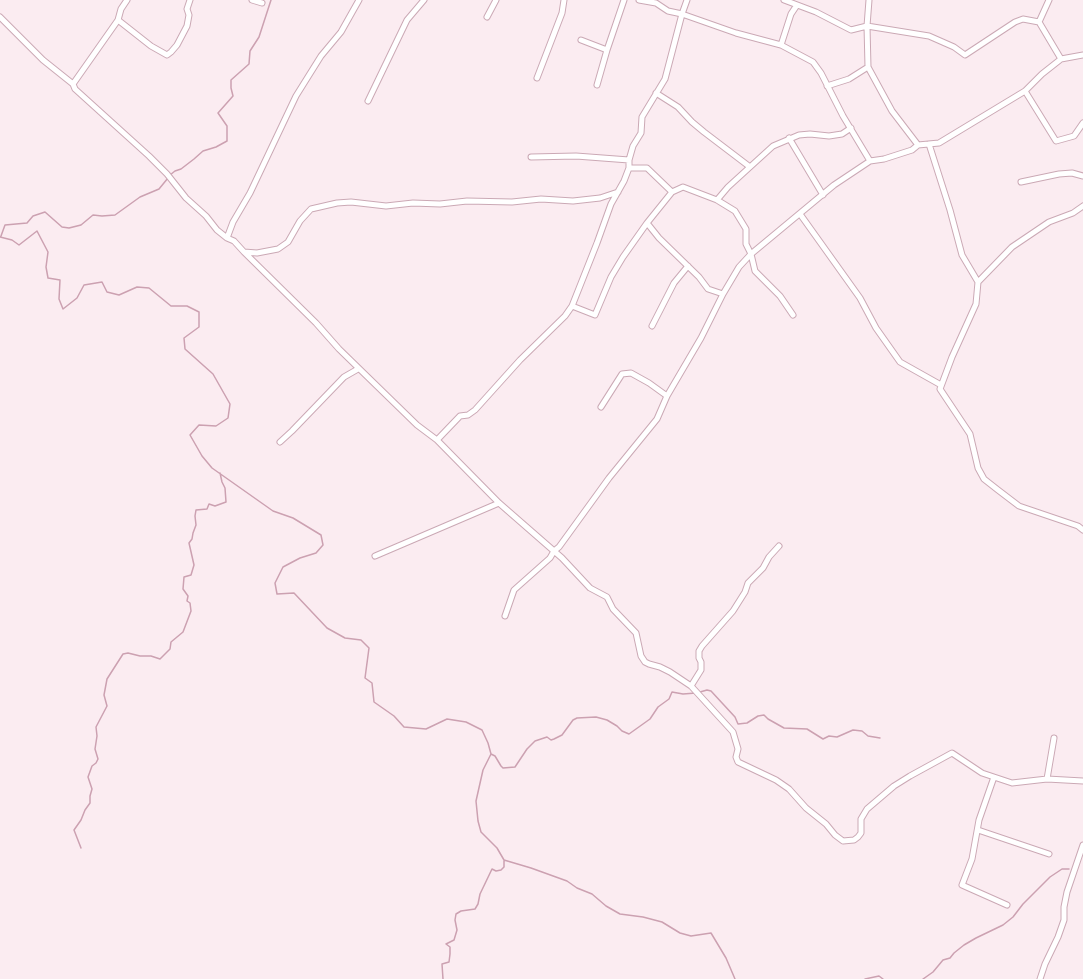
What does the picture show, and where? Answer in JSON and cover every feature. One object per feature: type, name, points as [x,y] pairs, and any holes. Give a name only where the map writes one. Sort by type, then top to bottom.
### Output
[{"type":"street","points":[[72,84],[118,20],[121,9],[127,0]]},
{"type":"street","points":[[118,20],[151,46],[167,55],[172,52],[177,45],[187,26],[189,15],[187,9],[190,0]]},
{"type":"street","points":[[252,0],[262,3]]},
{"type":"street","points":[[227,238],[233,222],[250,192],[296,96],[321,56],[341,32],[359,0]]},
{"type":"street","points":[[368,101],[407,20],[424,0]]},
{"type":"street","points":[[487,17],[496,0]]},
{"type":"street","points":[[537,78],[562,13],[564,0]]},
{"type":"street","points":[[597,85],[624,0]]},
{"type":"street","points":[[639,0],[656,3],[668,11],[682,14],[736,33],[780,45],[813,62],[821,73],[850,128],[870,161]]},
{"type":"street","points":[[437,440],[460,416],[468,415],[475,410],[525,355],[565,316],[572,306],[611,204],[629,168],[632,146],[641,133],[642,117],[665,79],[687,0]]},
{"type":"street","points":[[784,0],[816,12],[851,30],[867,26],[929,36],[954,47],[965,55],[986,43],[1015,22],[1023,19],[1039,22],[1061,59]]},
{"type":"street","points":[[870,0],[867,26],[868,67],[892,111],[918,145]]},
{"type":"street","points":[[1039,22],[1049,0]]},
{"type":"street","points":[[780,45],[791,14],[797,5]]},
{"type":"street","points":[[0,17],[43,60],[72,84],[75,89],[168,174],[186,198],[206,216],[217,230],[227,238],[234,241],[316,323],[339,350],[416,426],[437,440],[499,503],[562,558],[590,588],[603,594],[609,599],[614,609],[636,633],[641,656],[645,662],[670,672],[691,686],[733,732],[738,749],[736,757],[738,762],[789,789],[806,808],[826,824],[835,835],[843,841],[854,840],[858,837],[860,833],[861,819],[867,809],[894,786],[952,753],[982,773],[1012,783],[1047,779],[1083,781]]},
{"type":"street","points":[[581,40],[607,50]]},
{"type":"street","points":[[505,616],[514,590],[550,558],[609,478],[657,419],[667,396],[701,338],[723,294],[740,267],[751,254],[834,185],[870,161],[884,159],[912,150],[918,145],[939,143],[1025,91],[1042,74],[1061,59],[1083,54]]},
{"type":"street","points":[[827,86],[849,79],[868,67]]},
{"type":"street","points":[[1025,91],[1056,141],[1074,136],[1083,124]]},
{"type":"street","points":[[656,93],[678,107],[692,122],[750,167]]},
{"type":"street","points":[[718,200],[728,187],[773,146],[799,135],[810,134],[829,136],[842,134],[850,128]]},
{"type":"street","points":[[789,138],[823,195]]},
{"type":"street","points":[[930,144],[962,255],[978,282],[976,304],[955,350],[940,389],[949,405],[970,434],[978,468],[984,479],[1019,506],[1078,526],[1083,530]]},
{"type":"street","points":[[531,157],[576,156],[630,160]]},
{"type":"street","points":[[629,168],[647,168],[672,192]]},
{"type":"street","points":[[1021,182],[1059,174],[1072,173],[1083,176]]},
{"type":"street","points":[[572,306],[595,316],[611,277],[647,223],[672,192],[683,187],[718,200],[735,211],[746,229],[746,244],[751,254],[755,271],[780,296],[793,315]]},
{"type":"street","points":[[244,252],[257,253],[278,249],[288,242],[300,221],[311,209],[337,203],[351,202],[386,206],[414,203],[440,204],[467,201],[512,202],[541,199],[573,201],[600,198],[618,192]]},
{"type":"street","points":[[978,282],[1012,247],[1049,222],[1073,213],[1083,206]]},
{"type":"street","points":[[800,214],[860,298],[876,328],[900,362],[941,385]]},
{"type":"street","points":[[647,223],[659,238],[699,277],[708,289],[723,294]]},
{"type":"street","points":[[652,326],[674,283],[688,266]]},
{"type":"street","points":[[280,442],[344,377],[358,369]]},
{"type":"street","points":[[601,407],[622,374],[631,373],[649,383],[667,396]]},
{"type":"street","points":[[375,556],[499,503]]},
{"type":"street","points":[[691,686],[700,670],[701,662],[699,658],[699,651],[702,646],[733,611],[745,592],[748,583],[763,568],[769,556],[779,546]]},
{"type":"street","points":[[1047,779],[1054,738]]},
{"type":"street","points":[[994,777],[979,820],[972,859],[962,885],[1007,905]]},
{"type":"street","points":[[978,830],[1049,854]]},
{"type":"street","points":[[1040,979],[1064,920],[1064,907],[1067,892],[1083,845]]},
{"type":"waterway","points":[[170,175],[181,169],[203,151],[216,147],[227,141],[227,126],[218,113],[233,96],[231,80],[249,64],[250,51],[259,37],[271,0]]},
{"type":"waterway","points":[[1,236],[5,225],[27,223],[33,216],[45,212],[62,227],[69,228],[81,225],[93,215],[115,215],[140,197],[159,189],[168,178]]},
{"type":"waterway","points":[[0,237],[12,240],[19,245],[37,231],[48,252],[46,267],[48,278],[60,280],[59,299],[63,309],[77,298],[84,285],[102,282],[107,292],[119,295],[137,287],[149,288],[171,306],[187,306],[199,312],[199,327],[184,338],[185,349],[213,374],[230,404],[228,418],[216,426],[199,425],[190,435],[202,456],[212,468],[273,511],[293,518],[321,535],[323,545],[316,553],[300,558],[283,567],[275,583],[277,594],[294,593],[327,628],[345,638],[361,640],[369,648],[365,678],[372,683],[374,702],[394,716],[404,727],[426,729],[447,719],[466,722],[482,730],[491,754],[483,770],[476,801],[478,821],[481,832],[497,848],[504,860],[567,881],[577,888],[592,894],[606,906],[620,914],[643,917],[662,922],[680,933],[691,936],[711,933],[726,958],[735,979]]},
{"type":"waterway","points":[[81,848],[74,830],[90,803],[92,789],[88,777],[92,766],[98,759],[95,749],[97,736],[96,727],[107,706],[104,695],[107,679],[123,654],[128,653],[140,656],[151,656],[160,659],[170,649],[171,642],[183,632],[191,611],[190,603],[187,601],[188,596],[183,589],[184,577],[191,575],[194,565],[189,543],[192,539],[196,525],[196,510],[207,509],[209,504],[215,506],[226,502],[225,488],[220,473]]},
{"type":"waterway","points":[[700,692],[707,690],[711,691],[735,717],[738,724],[747,723],[758,716],[764,715],[784,728],[807,729],[823,739],[829,736],[837,737],[853,730],[862,731],[868,736],[880,738]]},
{"type":"waterway","points":[[491,754],[495,756],[503,768],[515,767],[527,749],[535,741],[547,737],[551,740],[562,735],[573,720],[577,718],[596,717],[607,720],[622,731],[629,734],[650,719],[658,707],[669,699],[672,692],[683,694],[696,693]]},
{"type":"waterway","points":[[443,979],[442,964],[449,962],[450,954],[450,947],[446,944],[454,940],[457,930],[455,920],[456,914],[461,911],[475,909],[478,904],[480,894],[492,869],[496,871],[501,870],[504,867],[504,861]]},
{"type":"waterway","points":[[923,979],[933,972],[943,960],[950,958],[964,945],[1003,925],[1013,917],[1023,904],[1050,877],[1062,869],[1069,869]]},
{"type":"waterway","points":[[865,979],[879,976],[883,979]]}]
